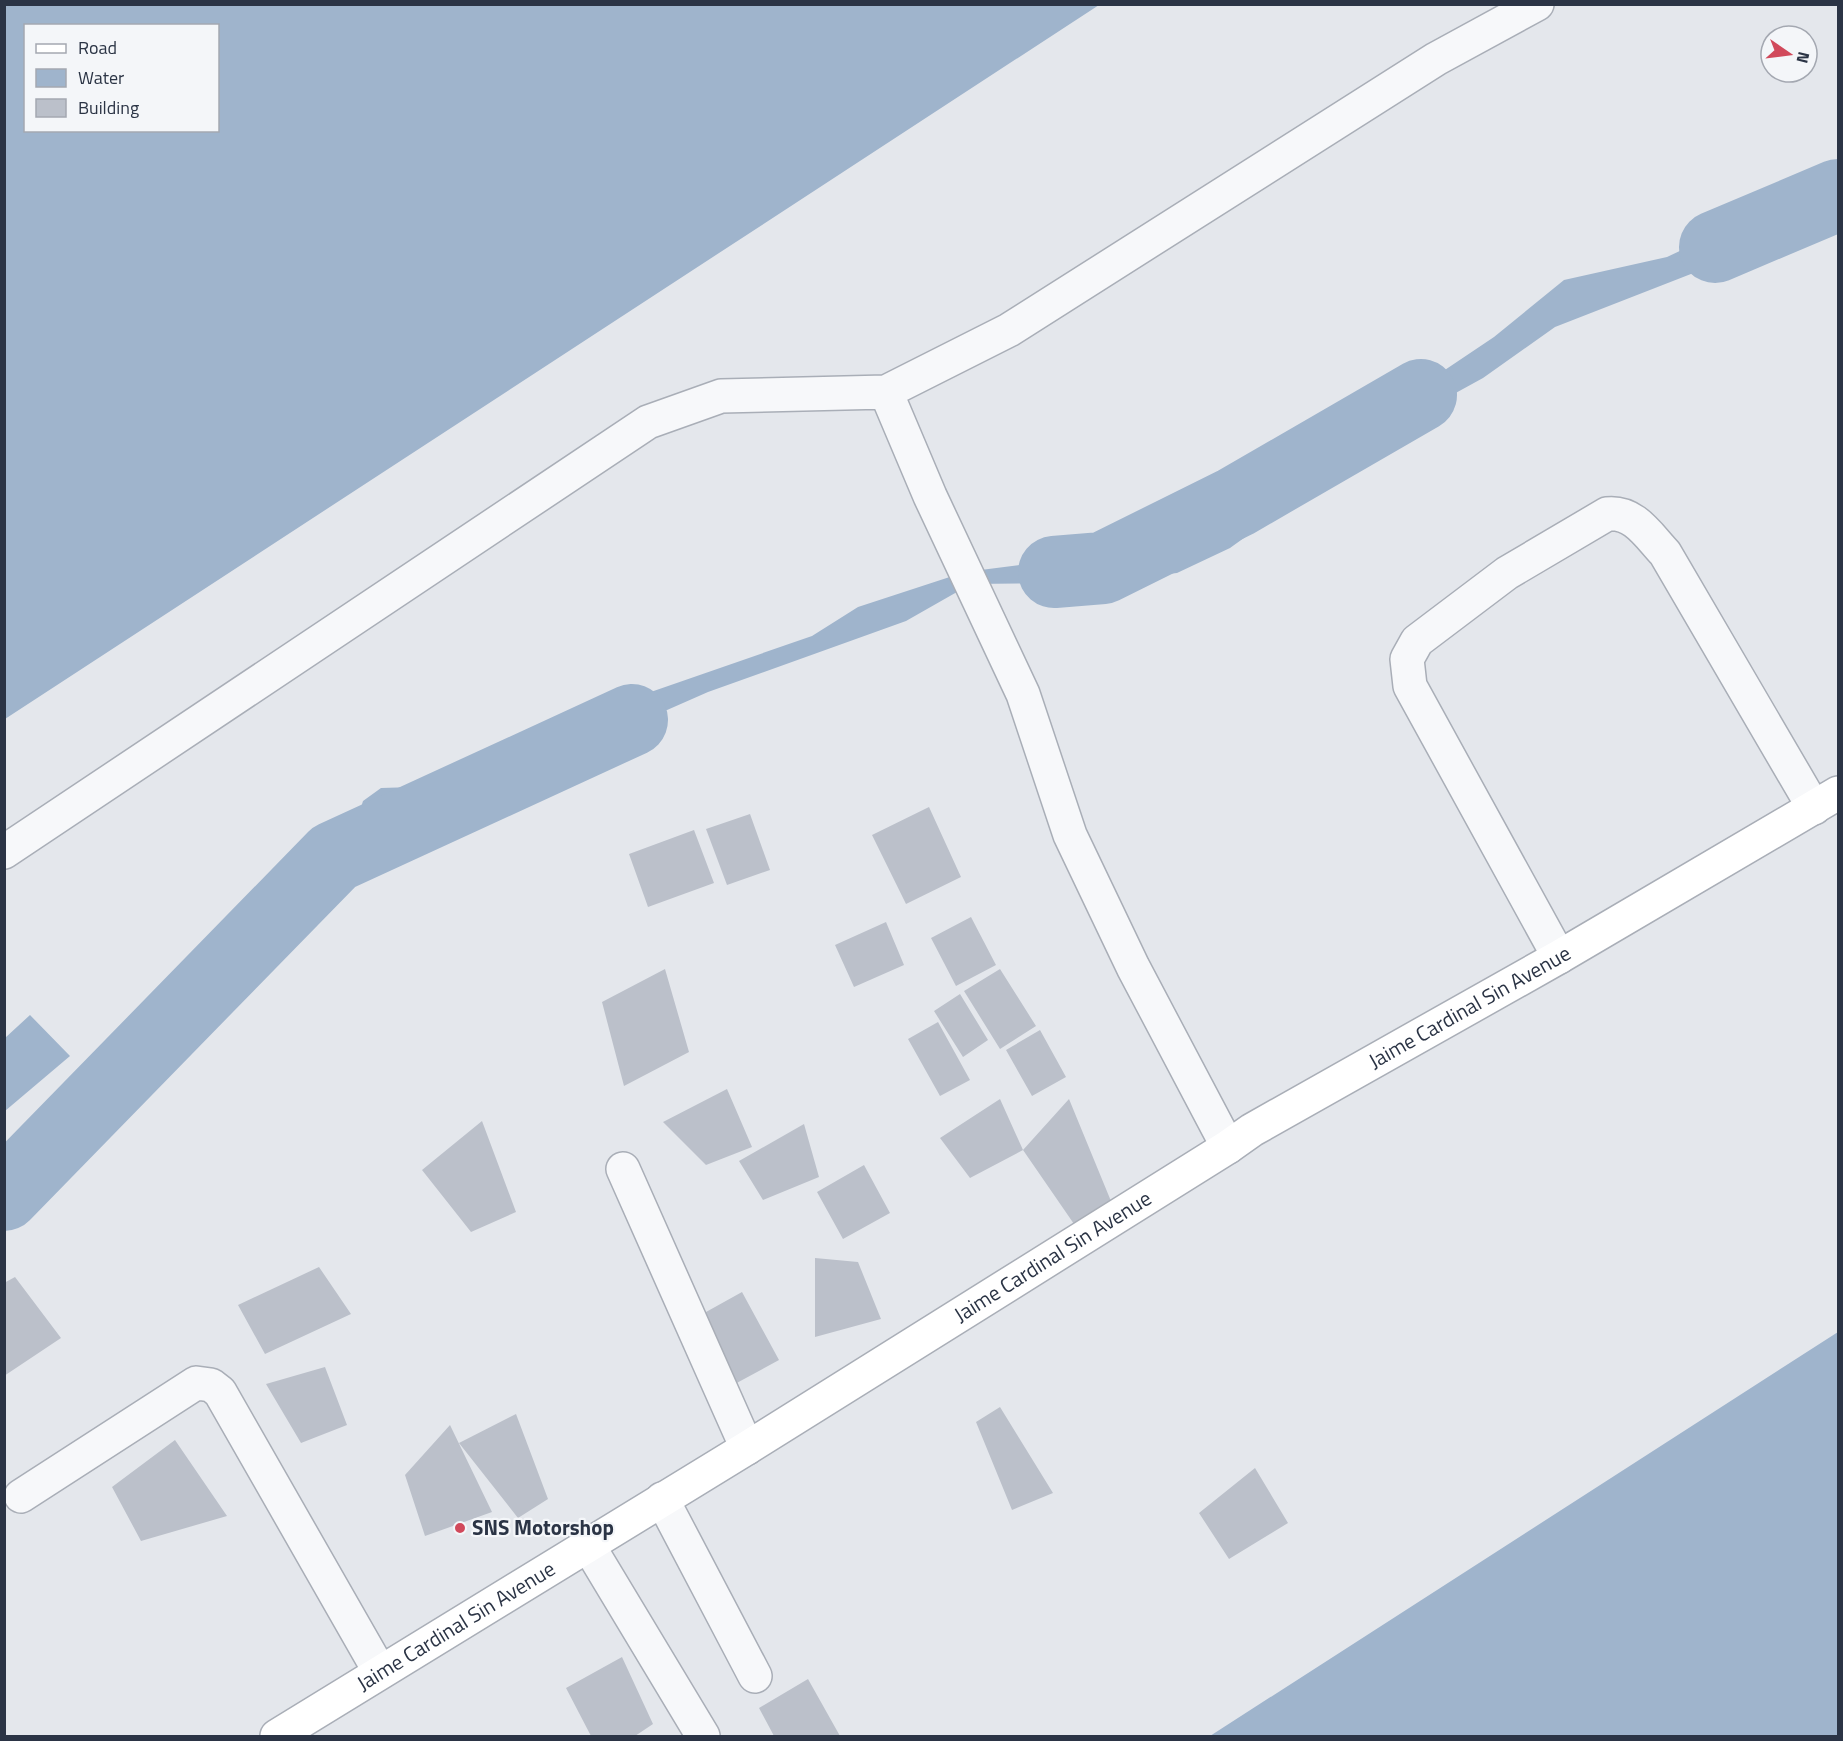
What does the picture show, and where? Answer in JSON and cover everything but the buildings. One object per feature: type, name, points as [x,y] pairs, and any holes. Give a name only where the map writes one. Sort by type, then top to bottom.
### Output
[{"type":"main road","name":"Jaime Cardinal Sin Avenue","points":[[277,1737],[747,1448],[1252,1130],[1559,957],[1826,800]]},
{"type":"street","points":[[4,852],[648,422],[721,396],[886,393],[1009,330],[1436,59],[1537,4]]},
{"type":"street","points":[[886,393],[930,496],[1023,694],[1070,834],[1133,967],[1228,1147]]},
{"type":"street","points":[[1559,957],[1410,686],[1407,660],[1417,641],[1507,573],[1607,514],[1619,513],[1633,519],[1665,553],[1826,800]]},
{"type":"street","points":[[623,1169],[747,1448]]},
{"type":"street","points":[[21,1496],[196,1383],[211,1385],[220,1392],[380,1672]]},
{"type":"street","points":[[662,1499],[755,1676]]},
{"type":"street","points":[[588,1545],[703,1737]]},
{"type":"water","points":[[5,4],[1099,5],[5,719]]},
{"type":"water","points":[[1838,205],[1838,229],[1818,235],[1773,242],[1555,327],[1483,378],[1432,406],[1345,465],[1230,548],[1177,573],[1087,583],[971,584],[906,621],[708,692],[583,747],[459,790],[394,843],[360,835],[358,817],[363,801],[381,788],[414,787],[570,720],[812,636],[858,607],[965,572],[1123,552],[1176,540],[1236,520],[1278,492],[1345,437],[1494,337],[1564,280],[1667,257],[1769,209],[1819,208]]},
{"type":"water","points":[[30,1015],[70,1056],[5,1111],[5,1038]]},
{"type":"water","points":[[1838,1332],[1838,1736],[1210,1736]]},
{"type":"waterway","points":[[1715,247],[1838,195]]},
{"type":"waterway","points":[[1054,572],[1103,568],[1236,502],[1421,395]]},
{"type":"waterway","points":[[4,1195],[334,857],[632,720]]},
{"type":"place","name":"SNS Motorshop","points":[[460,1528]]}]
